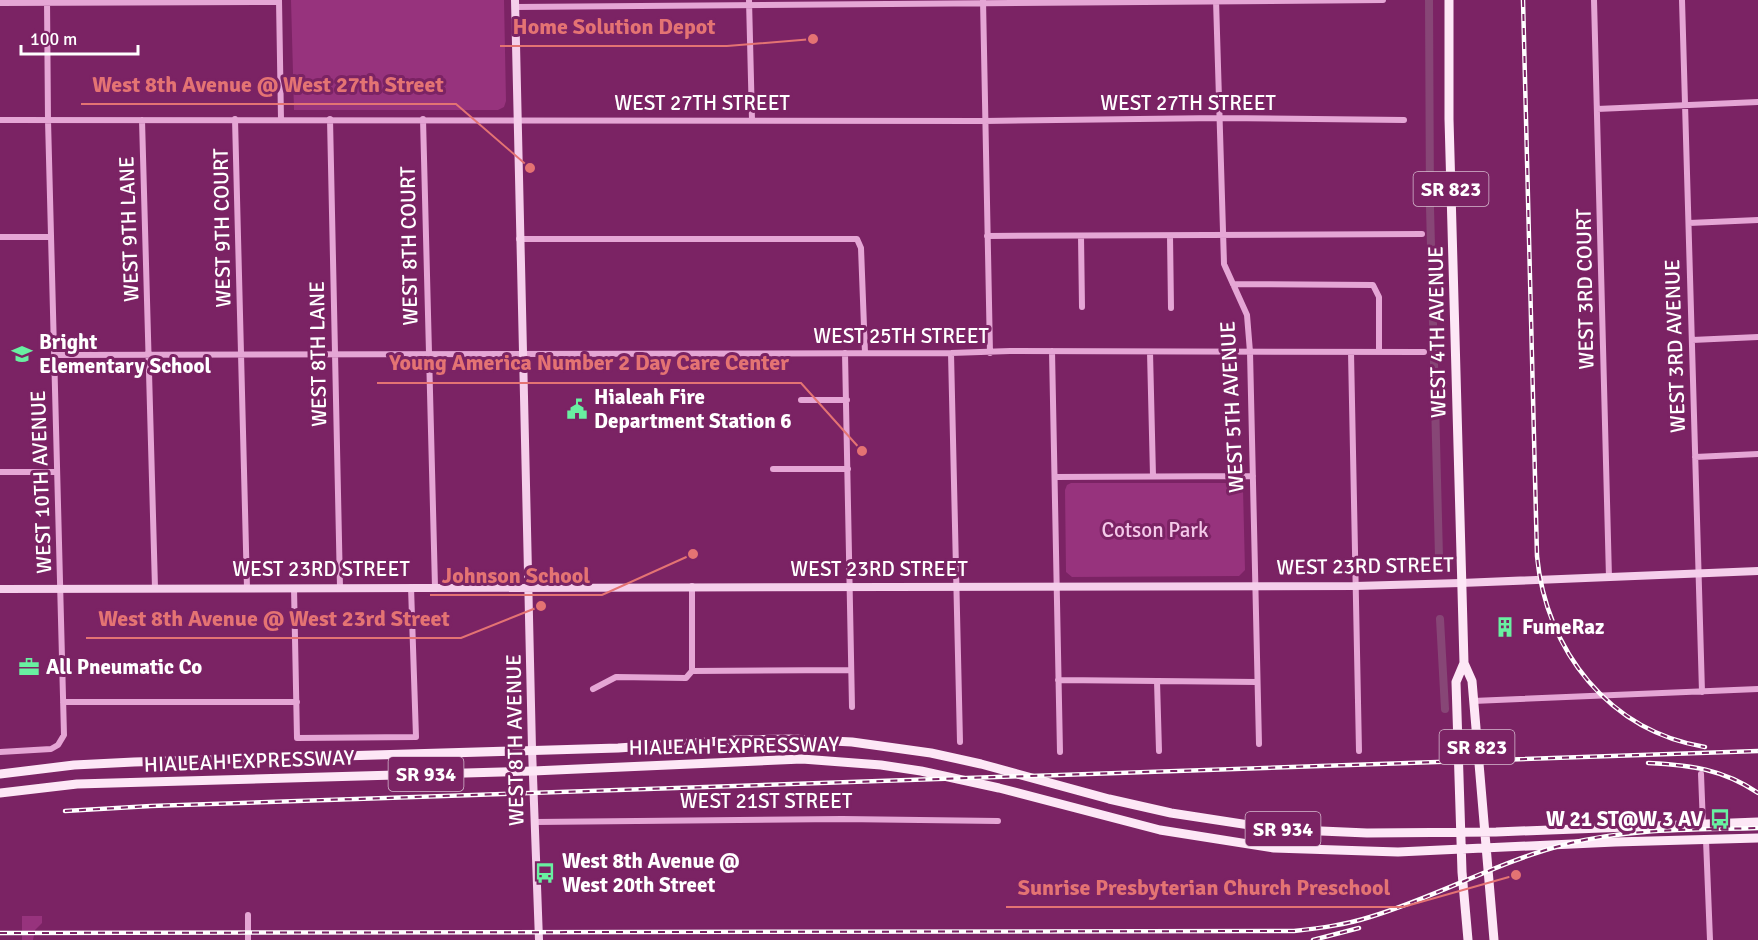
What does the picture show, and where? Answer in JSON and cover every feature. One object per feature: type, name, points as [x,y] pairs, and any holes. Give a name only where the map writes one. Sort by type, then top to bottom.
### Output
[{"type":"main road","name":"WEST 4TH AVENUE","points":[[1449,0],[1449,119],[1464,663],[1472,681],[1494,940]]},
{"type":"main road","name":"WEST 4TH AVENUE","points":[[1464,663],[1456,682],[1460,831],[1468,940]]},
{"type":"main road","name":"HIALEAH EXPRESSWAY","points":[[0,774],[74,765],[134,762],[618,748],[768,739],[852,742],[931,753],[981,764],[1109,799],[1275,829],[1367,833],[1460,831]]},
{"type":"main road","name":"HIALEAH EXPRESSWAY","points":[[0,793],[77,784],[533,771],[773,759],[852,762],[911,769],[956,778],[1189,836],[1274,848],[1368,853],[1461,849]]},
{"type":"main road","name":"SR 934","points":[[1460,831],[1758,822]]},
{"type":"main road","name":"SR 934","points":[[1461,849],[1758,838]]},
{"type":"street","points":[[515,4],[1383,0]]},
{"type":"street","name":"WEST 3RD COURT","points":[[1594,0],[1609,578]]},
{"type":"street","name":"WEST 3RD AVENUE","points":[[1682,0],[1702,692]]},
{"type":"street","points":[[0,3],[279,1],[281,119]]},
{"type":"street","points":[[983,1],[990,353]]},
{"type":"street","name":"WEST 5TH AVENUE","points":[[1216,1],[1224,264],[1247,315],[1250,352],[1259,744]]},
{"type":"street","name":"WEST 10TH AVENUE","points":[[0,752],[51,749],[58,745],[64,735],[47,2]]},
{"type":"street","points":[[749,2],[752,120]]},
{"type":"street","name":"WEST 8TH AVENUE","points":[[515,4],[532,749],[539,940]]},
{"type":"street","points":[[1597,109],[1758,102]]},
{"type":"street","name":"WEST 27TH STREET","points":[[0,120],[984,121],[1220,118],[1404,120]]},
{"type":"street","name":"WEST 9TH COURT","points":[[235,119],[248,588]]},
{"type":"street","name":"WEST 8TH LANE","points":[[330,119],[340,587]]},
{"type":"street","name":"WEST 8TH COURT","points":[[423,119],[435,587]]},
{"type":"street","name":"WEST 9TH LANE","points":[[142,120],[155,588]]},
{"type":"street","points":[[1689,223],[1758,220]]},
{"type":"street","points":[[987,236],[1422,234]]},
{"type":"street","points":[[1081,236],[1082,307]]},
{"type":"street","points":[[1170,236],[1171,308]]},
{"type":"street","points":[[0,237],[51,237]]},
{"type":"street","points":[[519,239],[857,240],[861,248],[865,353]]},
{"type":"street","points":[[1233,284],[1373,285],[1379,297],[1379,352]]},
{"type":"street","points":[[1692,340],[1758,337]]},
{"type":"street","points":[[1052,351],[1060,752]]},
{"type":"street","name":"WEST 25TH STREET","points":[[54,355],[1052,351],[1424,352]]},
{"type":"street","points":[[1150,352],[1153,476]]},
{"type":"street","points":[[1350,352],[1359,751]]},
{"type":"street","points":[[845,353],[852,707]]},
{"type":"street","points":[[951,353],[960,742]]},
{"type":"street","points":[[801,400],[847,400]]},
{"type":"street","points":[[1695,457],[1758,454]]},
{"type":"street","points":[[773,469],[848,469]]},
{"type":"street","points":[[0,472],[57,472]]},
{"type":"street","points":[[1055,477],[1253,476]]},
{"type":"street","name":"WEST 23RD STREET","points":[[0,589],[1355,586],[1758,572]]},
{"type":"street","points":[[692,586],[692,672]]},
{"type":"street","points":[[294,588],[297,738],[416,737],[411,587]]},
{"type":"street","points":[[593,689],[616,677],[686,678],[692,672],[851,670]]},
{"type":"street","points":[[1058,680],[1257,682]]},
{"type":"street","points":[[1157,681],[1160,751]]},
{"type":"street","points":[[1473,701],[1758,689]]},
{"type":"street","points":[[63,702],[297,702]]},
{"type":"street","points":[[1701,774],[1704,825]]},
{"type":"street","name":"WEST 21ST STREET","points":[[535,822],[842,819],[998,821]]},
{"type":"street","points":[[1706,840],[1710,940]]},
{"type":"street","points":[[248,915],[248,940]]},
{"type":"green space","points":[[291,0],[504,0],[506,101],[504,107],[498,110],[294,110]]},
{"type":"green space","name":"Cotson Park","points":[[1071,483],[1237,483],[1243,489],[1245,570],[1239,576],[1072,577],[1066,572],[1065,490]]},
{"type":"green space","points":[[22,916],[42,916],[42,923],[35,930],[33,940],[22,940]]},
{"type":"waterway","points":[[1429,0],[1430,207],[1439,557]]},
{"type":"waterway","points":[[1440,619],[1445,709]]},
{"type":"railway","points":[[1523,0],[1537,556],[1543,591],[1554,624],[1569,654],[1588,681],[1612,705],[1640,724],[1671,738],[1705,747]]},
{"type":"railway","points":[[65,811],[151,806],[1758,751]]},
{"type":"railway","points":[[1648,763],[1678,765],[1719,773],[1758,793]]},
{"type":"railway","points":[[0,933],[1294,931],[1342,924],[1370,917],[1419,900],[1517,860],[1567,844],[1638,832],[1758,828]]},
{"type":"railway","points":[[1313,940],[1359,928]]},
{"type":"place","name":"Home Solution Depot","points":[[813,39]]},
{"type":"place","name":"West 8th Avenue @ West 27th Street","points":[[530,168]]},
{"type":"place","name":"Bright Elementary School","points":[[22,354]]},
{"type":"place","name":"Hialeah Fire Department Station 6","points":[[577,409]]},
{"type":"place","name":"Young America Number 2 Day Care Center","points":[[862,451]]},
{"type":"place","name":"Johnson School","points":[[693,554]]},
{"type":"place","name":"West 8th Avenue @ West 23rd Street","points":[[541,606]]},
{"type":"place","name":"FumeRaz","points":[[1505,627]]},
{"type":"place","name":"All Pneumatic Co","points":[[29,667]]},
{"type":"place","name":"W 21 ST@W 3 AV","points":[[1720,819]]},
{"type":"place","name":"West 8th Avenue @ West 20th Street","points":[[545,873]]},
{"type":"place","name":"Sunrise Presbyterian Church Preschool","points":[[1516,875]]}]
